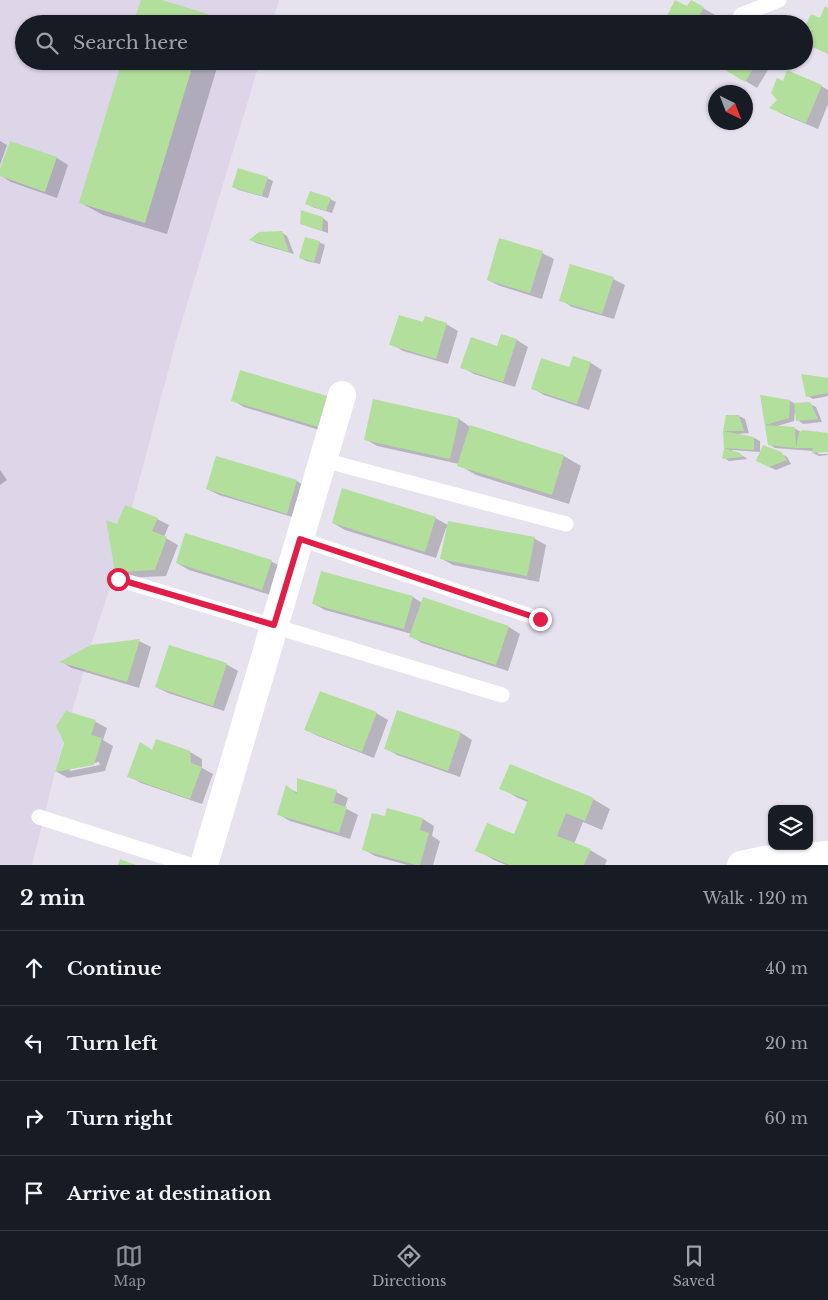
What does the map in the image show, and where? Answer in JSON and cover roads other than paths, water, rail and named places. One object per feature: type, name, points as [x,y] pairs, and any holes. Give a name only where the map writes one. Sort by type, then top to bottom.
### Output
[{"type":"street","points":[[204,865],[342,395]]},
{"type":"street","points":[[741,865],[764,860],[828,855]]},
{"type":"lane","points":[[741,15],[779,0]]},
{"type":"lane","points":[[322,460],[566,524]]},
{"type":"lane","points":[[300,539],[540,619]]},
{"type":"lane","points":[[118,579],[502,695]]},
{"type":"lane","points":[[39,817],[190,865]]}]
